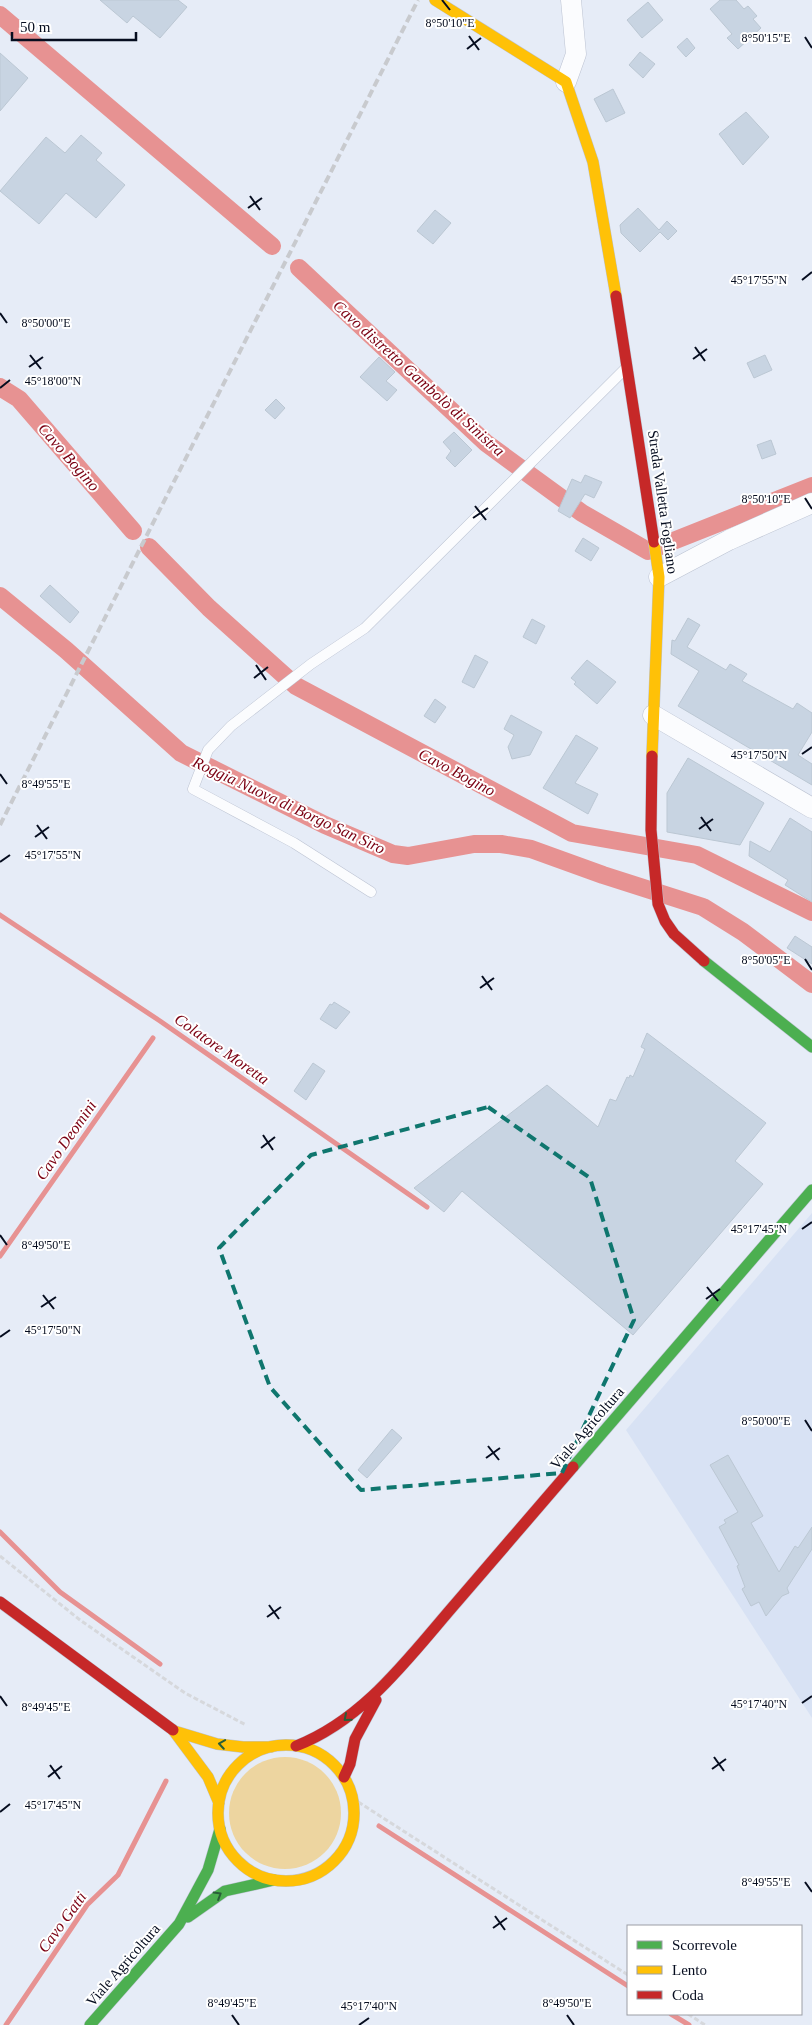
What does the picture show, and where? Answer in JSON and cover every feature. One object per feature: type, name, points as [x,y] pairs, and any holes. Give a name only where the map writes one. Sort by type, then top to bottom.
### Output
[{"type":"main road","points":[[435,0],[566,82]]},
{"type":"main road","name":"Strada Valletta Fogliano","points":[[566,82],[593,162],[628,365],[658,570],[652,715],[652,853],[657,900],[665,921],[674,934],[724,978],[812,1047]]},
{"type":"main road","name":"Viale Agricoltura","points":[[296,1746],[319,1737],[338,1725],[384,1686],[812,1190]]},
{"type":"main road","points":[[0,1602],[174,1731],[208,1777],[219,1803]]},
{"type":"main road","name":"Viale Agricoltura","points":[[344,1778],[350,1764],[355,1739],[384,1686]]},
{"type":"main road","points":[[174,1731],[217,1744],[243,1747],[271,1747]]},
{"type":"main road","name":"Viale Agricoltura","points":[[90,2025],[179,1924],[225,1891],[274,1880],[301,1879],[315,1875],[336,1860],[350,1837],[354,1812],[352,1798],[344,1778],[334,1766],[322,1756],[296,1746],[271,1747],[255,1753],[237,1767],[228,1778],[219,1803],[220,1829],[225,1843],[240,1863],[250,1871],[274,1880]]},
{"type":"main road","name":"Viale Agricoltura","points":[[179,1924],[208,1870],[220,1829]]},
{"type":"street","points":[[566,82],[576,54],[571,0]]},
{"type":"street","points":[[658,570],[812,503]]},
{"type":"street","points":[[652,715],[812,808]]},
{"type":"lane","points":[[371,892],[294,843],[193,789],[208,750],[231,726],[295,676],[365,628],[628,365]]},
{"type":"path","points":[[0,1556],[80,1620],[185,1693],[231,1715],[260,1733],[271,1747]]},
{"type":"path","points":[[352,1798],[627,1974]]},
{"type":"path","points":[[690,2015],[705,2025]]},
{"type":"highlighted area","points":[[488,1107],[590,1178],[634,1320],[562,1473],[361,1490],[270,1387],[219,1248],[311,1155]]},
{"type":"shaded area","points":[[812,1213],[812,1718],[626,1430]]},
{"type":"shaded area","points":[[285,1757],[307,1761],[325,1773],[337,1791],[341,1813],[337,1835],[325,1853],[307,1865],[285,1869],[263,1865],[245,1853],[233,1835],[229,1813],[233,1791],[245,1773],[263,1761]]},
{"type":"building","points":[[100,0],[178,0],[187,7],[160,38],[133,16],[127,23]]},
{"type":"building","points":[[720,0],[736,0],[744,9],[748,6],[757,16],[753,19],[761,28],[738,49],[727,38],[732,34],[710,9]]},
{"type":"building","points":[[648,2],[663,20],[642,38],[627,20]]},
{"type":"building","points":[[687,38],[695,48],[686,57],[677,47]]},
{"type":"building","points":[[640,52],[655,64],[643,78],[629,65]]},
{"type":"building","points":[[0,53],[28,78],[0,111]]},
{"type":"building","points":[[613,89],[625,113],[606,122],[594,99]]},
{"type":"building","points":[[746,112],[769,137],[743,165],[719,134]]},
{"type":"building","points":[[81,135],[102,153],[96,160],[125,185],[96,218],[66,193],[39,224],[0,191],[46,137],[65,153]]},
{"type":"building","points":[[638,208],[659,230],[667,221],[677,231],[668,240],[660,232],[640,252],[621,233],[620,225]]},
{"type":"building","points":[[435,210],[451,223],[433,244],[417,231]]},
{"type":"building","points":[[765,355],[772,370],[754,378],[747,363]]},
{"type":"building","points":[[379,357],[395,372],[386,381],[397,390],[387,401],[360,377]]},
{"type":"building","points":[[276,399],[285,408],[275,419],[265,410]]},
{"type":"building","points":[[454,432],[472,450],[455,467],[446,458],[451,451],[443,442]]},
{"type":"building","points":[[771,440],[776,454],[762,459],[757,445]]},
{"type":"building","points":[[585,475],[602,482],[594,498],[585,494],[570,518],[558,511],[572,479],[581,483]]},
{"type":"building","points":[[583,538],[599,548],[591,561],[575,551]]},
{"type":"building","points":[[50,585],[79,612],[70,623],[40,596]]},
{"type":"building","points":[[688,618],[700,625],[687,647],[726,670],[730,664],[747,674],[742,681],[793,709],[797,703],[812,713],[812,732],[798,755],[812,764],[812,785],[678,706],[699,671],[671,654],[672,640],[675,641]]},
{"type":"building","points":[[532,619],[545,626],[536,644],[523,637]]},
{"type":"building","points":[[475,655],[488,662],[474,688],[462,682]]},
{"type":"building","points":[[587,660],[616,682],[597,704],[574,684],[576,682],[571,678]]},
{"type":"building","points":[[435,699],[446,707],[435,723],[424,716]]},
{"type":"building","points":[[511,715],[542,732],[530,755],[512,759],[508,747],[514,735],[504,729]]},
{"type":"building","points":[[576,735],[598,748],[575,783],[598,794],[588,814],[543,788]]},
{"type":"building","points":[[688,758],[764,803],[740,845],[667,832],[667,793]]},
{"type":"building","points":[[790,818],[812,832],[812,902],[785,885],[788,880],[749,856],[750,841],[770,852]]},
{"type":"building","points":[[795,936],[812,947],[812,964],[787,948]]},
{"type":"building","points":[[334,1002],[350,1012],[336,1029],[320,1019],[330,1004],[332,1005]]},
{"type":"building","points":[[647,1033],[766,1123],[735,1161],[763,1184],[633,1335],[462,1191],[444,1212],[414,1188],[547,1085],[598,1127],[610,1099],[616,1101],[627,1077],[629,1078],[630,1075],[633,1077],[645,1049],[641,1047]]},
{"type":"building","points":[[313,1063],[325,1071],[306,1100],[294,1091]]},
{"type":"building","points":[[392,1429],[402,1438],[367,1478],[358,1470]]},
{"type":"building","points":[[728,1455],[763,1516],[751,1523],[779,1572],[795,1546],[798,1548],[812,1527],[812,1549],[787,1588],[789,1593],[782,1596],[766,1616],[759,1602],[751,1606],[742,1589],[745,1587],[737,1566],[739,1565],[719,1527],[726,1523],[724,1520],[738,1512],[710,1465]]},
{"type":"waterway","name":"Cavo distretto Gambolò di Sinistra","points":[[0,15],[272,246]]},
{"type":"waterway","name":"Cavo distretto Gambolò di Sinistra","points":[[299,268],[486,443],[582,513],[648,551],[812,486]]},
{"type":"waterway","name":"Cavo Bogino","points":[[0,387],[19,399],[133,531]]},
{"type":"waterway","name":"Cavo Bogino","points":[[149,547],[209,608],[296,686],[572,833],[697,855],[812,912]]},
{"type":"waterway","name":"Roggia Nuova di Borgo San Siro","points":[[0,596],[66,650],[181,753],[325,825],[393,854],[408,856],[474,844],[501,844],[531,849],[603,875],[703,907],[743,932],[812,984]]},
{"type":"waterway","name":"Colatore Moretta","points":[[0,915],[160,1021],[427,1207]]},
{"type":"waterway","name":"Cavo Deomini","points":[[0,1256],[153,1038]]},
{"type":"waterway","name":"Cavo Gatti","points":[[0,1532],[60,1592],[160,1664]]},
{"type":"waterway","name":"Cavo Gatti","points":[[6,2025],[87,1905],[118,1875],[166,1781]]},
{"type":"waterway","points":[[379,1826],[627,1985]]},
{"type":"waterway","points":[[673,2015],[689,2025]]},
{"type":"railway","points":[[0,825],[418,0]]},
{"type":"traffic: fast","points":[[704,961],[812,1047]]},
{"type":"traffic: fast","points":[[573,1467],[812,1190]]},
{"type":"traffic: fast","points":[[90,2025],[179,1924],[208,1870],[220,1829]]},
{"type":"traffic: fast","points":[[188,1917],[225,1891],[274,1880]]},
{"type":"traffic: slow","points":[[435,0],[566,82],[593,162],[616,296]]},
{"type":"traffic: slow","points":[[652,756],[659,577],[654,542]]},
{"type":"traffic: slow","points":[[173,1730],[208,1777],[219,1803]]},
{"type":"traffic: slow","points":[[174,1731],[217,1744],[243,1747],[271,1747]]},
{"type":"traffic: slow","points":[[286,1745],[312,1751],[334,1765],[348,1787],[354,1813],[348,1839],[334,1861],[312,1875],[286,1881],[260,1875],[238,1861],[224,1839],[218,1813],[224,1787],[238,1765],[260,1751],[286,1745]]},
{"type":"traffic: jam","points":[[616,296],[654,542]]},
{"type":"traffic: jam","points":[[652,756],[651,830],[658,904],[665,921],[674,934],[704,961]]},
{"type":"traffic: jam","points":[[296,1746],[344,1720],[384,1685],[573,1467]]},
{"type":"traffic: jam","points":[[0,1602],[173,1730]]},
{"type":"traffic: jam","points":[[344,1777],[350,1764],[355,1739],[376,1700]]}]
